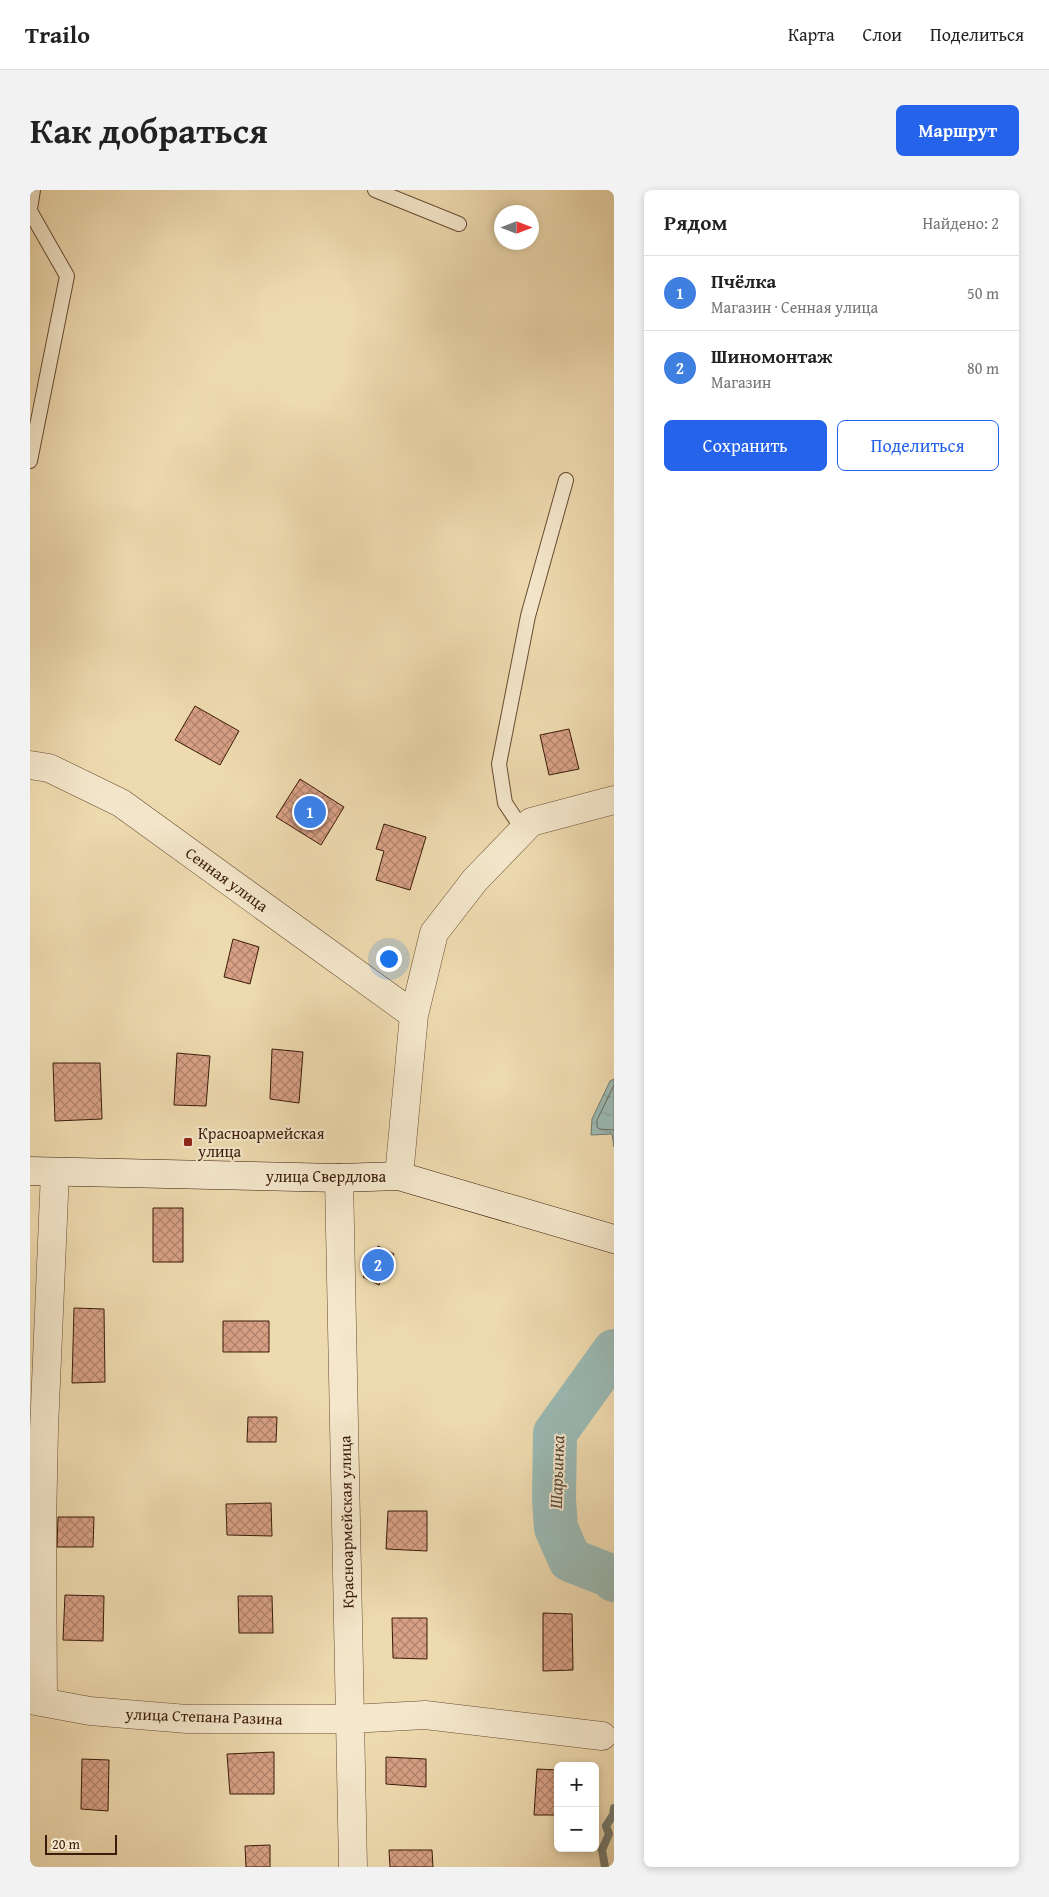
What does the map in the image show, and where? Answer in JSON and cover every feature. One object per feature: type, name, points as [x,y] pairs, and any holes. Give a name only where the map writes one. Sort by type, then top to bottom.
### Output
[{"type":"street","name":"Сенная улица","points":[[30,765],[49,768],[122,803],[414,1015]]},
{"type":"street","points":[[399,1176],[414,1015],[434,933],[475,880],[530,822],[614,800]]},
{"type":"street","points":[[37,1701],[48,1289],[42,1172]]},
{"type":"street","name":"улица Свердлова","points":[[42,1172],[339,1178],[399,1176],[614,1239]]},
{"type":"street","name":"Красноармейская улица","points":[[339,1178],[353,1867]]},
{"type":"street","name":"улица Степана Разина","points":[[37,1701],[90,1711],[187,1719],[350,1719],[425,1715],[602,1736]]},
{"type":"lane","points":[[30,460],[67,276],[30,210],[33,190]]},
{"type":"lane","points":[[375,190],[459,224]]},
{"type":"lane","points":[[523,830],[505,803],[499,764],[528,616],[566,480]]},
{"type":"water","points":[[614,1079],[614,1147],[612,1134],[591,1135],[592,1119],[610,1081]]},
{"type":"building","points":[[195,706],[239,731],[220,765],[175,740]]},
{"type":"building","points":[[569,729],[579,769],[549,775],[540,735]]},
{"type":"building","points":[[300,779],[344,807],[321,845],[276,817]]},
{"type":"building","points":[[384,824],[426,837],[410,890],[376,880],[384,851],[376,849]]},
{"type":"building","points":[[233,939],[259,947],[250,984],[224,977]]},
{"type":"building","points":[[272,1049],[303,1052],[299,1103],[270,1099]]},
{"type":"building","points":[[177,1053],[210,1056],[206,1106],[174,1105]]},
{"type":"building","points":[[53,1063],[100,1063],[102,1119],[55,1121]]},
{"type":"building","points":[[153,1208],[183,1208],[183,1262],[153,1262]]},
{"type":"building","points":[[378,1246],[394,1254],[379,1285],[363,1277]]},
{"type":"building","points":[[74,1308],[104,1309],[105,1382],[72,1383]]},
{"type":"building","points":[[223,1321],[269,1321],[269,1352],[223,1352]]},
{"type":"building","points":[[248,1417],[277,1417],[276,1442],[247,1442]]},
{"type":"building","points":[[271,1503],[272,1536],[227,1535],[226,1504]]},
{"type":"building","points":[[388,1511],[427,1511],[427,1551],[386,1549]]},
{"type":"building","points":[[58,1517],[94,1517],[93,1547],[57,1547]]},
{"type":"building","points":[[65,1595],[104,1596],[103,1641],[63,1640]]},
{"type":"building","points":[[238,1596],[272,1596],[273,1633],[239,1633]]},
{"type":"building","points":[[543,1613],[572,1614],[573,1670],[543,1671]]},
{"type":"building","points":[[392,1618],[427,1618],[427,1659],[393,1658]]},
{"type":"building","points":[[274,1752],[274,1794],[230,1794],[227,1754]]},
{"type":"building","points":[[386,1757],[426,1759],[426,1787],[386,1784]]},
{"type":"building","points":[[82,1759],[109,1760],[108,1811],[81,1809]]},
{"type":"building","points":[[537,1769],[554,1770],[554,1815],[534,1815]]},
{"type":"building","points":[[270,1845],[270,1867],[246,1867],[245,1846]]},
{"type":"building","points":[[389,1850],[432,1850],[433,1867],[390,1867]]},
{"type":"waterway","name":"Шарьинка","points":[[614,1351],[555,1433],[554,1499],[556,1528],[570,1560],[611,1576],[614,1580]]},
{"type":"waterway","name":"Шарьинка","points":[[611,1576],[614,1586]]},
{"type":"waterway","points":[[605,1867],[602,1850],[609,1834],[606,1826],[613,1815],[614,1808]]},
{"type":"place","name":"Пчёлка","points":[[310,812]]},
{"type":"place","name":"Красноармейская улица","points":[[188,1142]]},
{"type":"place","name":"Шиномонтаж","points":[[378,1265]]}]
